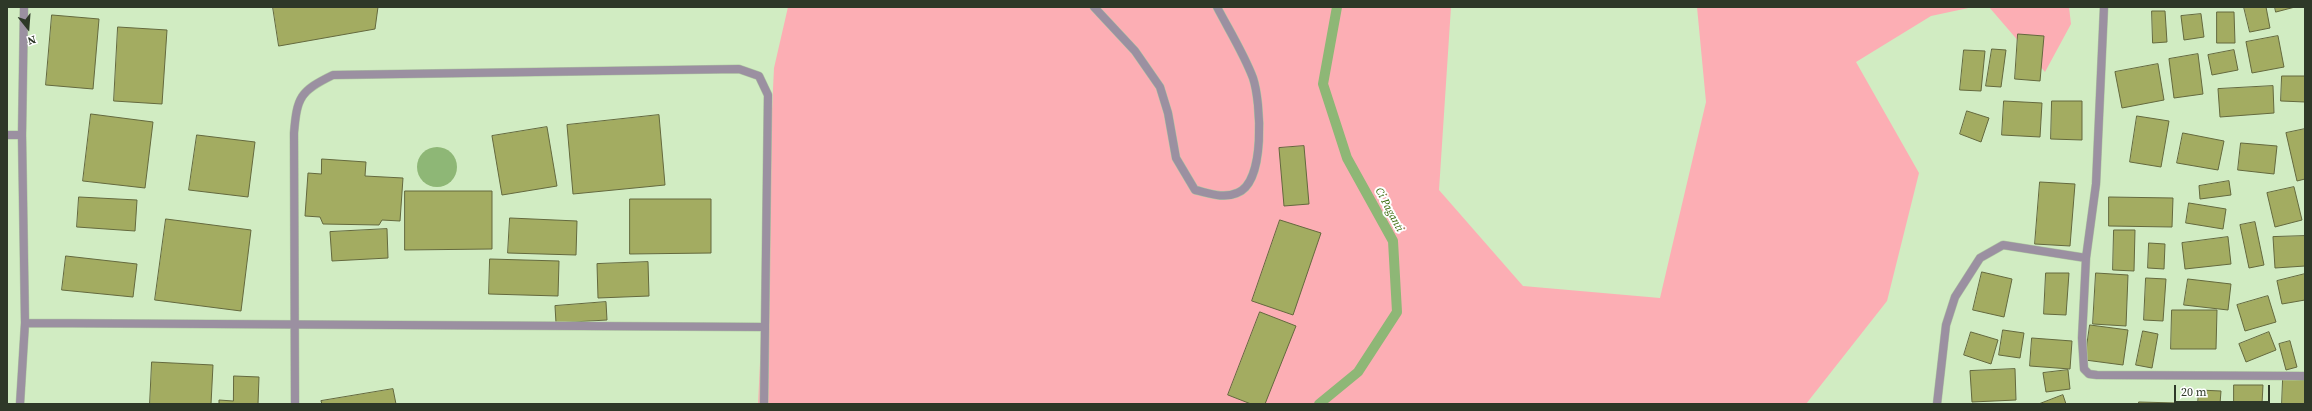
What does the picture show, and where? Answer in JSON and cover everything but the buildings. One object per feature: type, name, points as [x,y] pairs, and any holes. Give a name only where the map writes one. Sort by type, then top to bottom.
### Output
[{"type":"street","points":[[20,404],[25,323],[22,136],[24,7]]},
{"type":"street","points":[[1094,7],[1135,51],[1160,87],[1168,113],[1176,158],[1195,190],[1219,196],[1238,193],[1249,185],[1256,163],[1259,140],[1253,79],[1217,7]]},
{"type":"street","points":[[2104,7],[2096,184],[2086,258],[2082,338],[2084,368],[2089,374],[2305,376]]},
{"type":"street","points":[[295,404],[294,133],[296,106],[310,86],[333,75],[739,69],[759,76],[768,95],[764,404]]},
{"type":"street","points":[[7,135],[22,136]]},
{"type":"street","points":[[1937,404],[1946,325],[1955,297],[1980,258],[2003,245],[2086,258]]},
{"type":"street","points":[[25,323],[765,327]]},
{"type":"shaded area","points":[[788,7],[1451,7],[1439,190],[1523,286],[1660,298],[1706,102],[1697,7],[1973,7],[1931,16],[1856,62],[1919,173],[1887,301],[1806,404],[758,404],[774,68]]},
{"type":"shaded area","points":[[1989,7],[2069,7],[2071,24],[2045,72]]},
{"type":"shaded area","points":[[441,147],[448,150],[454,156],[457,167],[456,175],[448,184],[441,187],[433,187],[426,184],[418,175],[417,163],[420,156],[429,148]]},
{"type":"waterway","name":"Ci Paganti","points":[[1319,404],[1358,372],[1397,312],[1393,241],[1347,158],[1323,84],[1337,7]]}]
